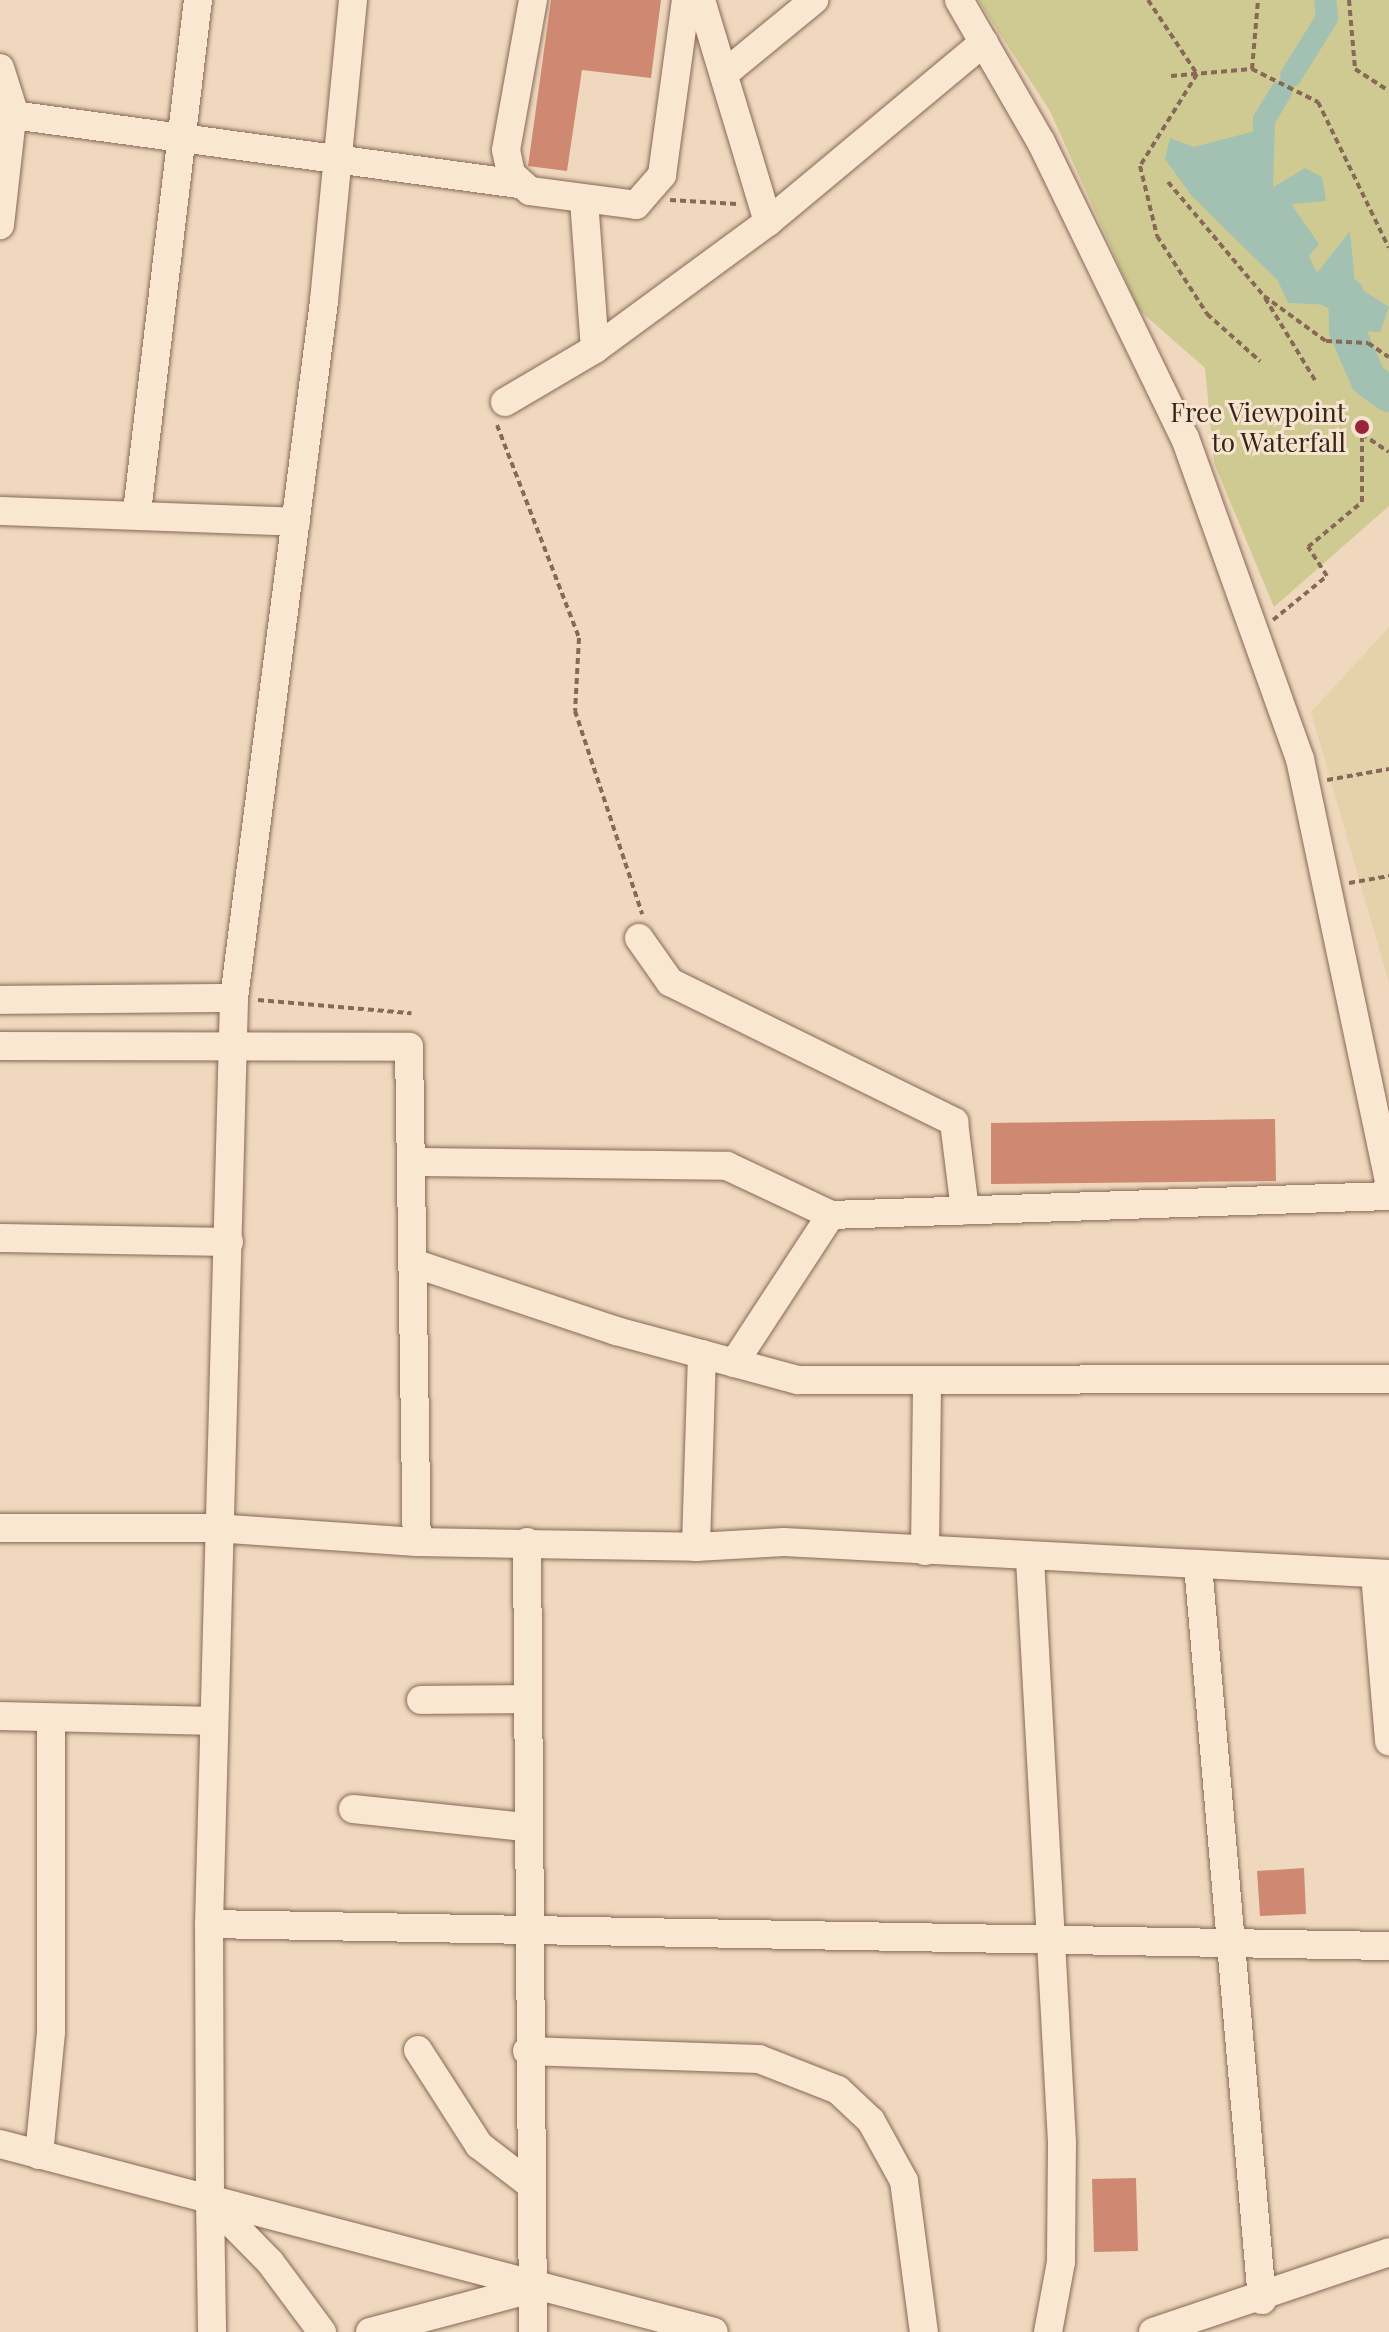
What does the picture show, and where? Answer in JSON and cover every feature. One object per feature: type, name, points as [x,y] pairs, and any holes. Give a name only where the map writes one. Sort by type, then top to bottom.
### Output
[{"type":"street","points":[[137,512],[177,142],[198,0]]},
{"type":"street","points":[[212,2332],[209,1924],[215,1528],[229,1242],[234,998],[296,522],[353,0]]},
{"type":"street","points":[[519,184],[506,150],[533,0]]},
{"type":"street","points":[[13,115],[337,164],[519,184],[584,200],[636,205],[648,198],[662,175],[686,0]]},
{"type":"street","points":[[701,0],[766,214]]},
{"type":"street","points":[[724,74],[814,0]]},
{"type":"street","points":[[959,0],[984,42],[1185,438],[1305,784],[1389,1181]]},
{"type":"street","points":[[505,402],[595,349],[984,42]]},
{"type":"street","points":[[0,225],[13,115],[1,73]]},
{"type":"street","points":[[584,200],[595,349]]},
{"type":"street","points":[[0,511],[137,512],[296,522]]},
{"type":"street","points":[[639,938],[670,982],[954,1122],[965,1210]]},
{"type":"street","points":[[0,1000],[234,998]]},
{"type":"street","points":[[0,1046],[409,1047],[415,1162],[417,1542]]},
{"type":"street","points":[[415,1162],[727,1166],[831,1215],[1389,1196]]},
{"type":"street","points":[[734,1363],[831,1215]]},
{"type":"street","points":[[0,1238],[229,1242]]},
{"type":"street","points":[[416,1264],[702,1354],[798,1380],[1389,1379]]},
{"type":"street","points":[[696,1547],[702,1354]]},
{"type":"street","points":[[925,1551],[927,1380]]},
{"type":"street","points":[[0,1528],[215,1528],[417,1542],[696,1547],[784,1542],[1030,1559],[1382,1574],[1389,1741]]},
{"type":"street","points":[[527,1542],[524,1931],[533,2332]]},
{"type":"street","points":[[1030,1559],[1053,1940],[1061,2262],[1048,2332]]},
{"type":"street","points":[[1198,1565],[1227,1944],[1262,2300]]},
{"type":"street","points":[[421,1700],[526,1699]]},
{"type":"street","points":[[0,1716],[214,1721]]},
{"type":"street","points":[[39,2155],[51,2032],[51,1719]]},
{"type":"street","points":[[353,1809],[525,1827]]},
{"type":"street","points":[[209,1924],[1389,1946]]},
{"type":"street","points":[[418,2050],[479,2145],[531,2185]]},
{"type":"street","points":[[527,2051],[759,2059],[838,2090],[878,2130],[904,2181],[924,2332]]},
{"type":"street","points":[[0,2144],[533,2289],[712,2332]]},
{"type":"street","points":[[210,2201],[270,2262],[322,2332]]},
{"type":"street","points":[[1153,2332],[1262,2300],[1389,2252]]},
{"type":"street","points":[[370,2332],[533,2289]]},
{"type":"path","points":[[1148,0],[1197,74]]},
{"type":"path","points":[[1252,69],[1258,0]]},
{"type":"path","points":[[1349,0],[1355,69],[1389,91]]},
{"type":"path","points":[[1171,76],[1252,69],[1318,102],[1389,248]]},
{"type":"path","points":[[1197,74],[1140,166],[1157,236],[1207,314],[1260,361]]},
{"type":"path","points":[[1168,182],[1264,296],[1316,382]]},
{"type":"path","points":[[648,198],[766,214]]},
{"type":"path","points":[[1264,296],[1326,341],[1368,343],[1389,357]]},
{"type":"path","points":[[505,402],[494,417],[579,638],[575,711],[643,917],[639,938]]},
{"type":"path","points":[[1255,634],[1327,576],[1308,547],[1362,502],[1362,430],[1389,452]]},
{"type":"path","points":[[1305,784],[1389,769]]},
{"type":"path","points":[[1327,888],[1389,876]]},
{"type":"path","points":[[234,998],[411,1013]]},
{"type":"shaded area","points":[[978,0],[1389,0],[1389,506],[1274,607],[1214,463],[1205,368],[1139,310],[1050,111]]},
{"type":"shaded area","points":[[1263,129],[1253,166],[1259,189],[1264,193],[1305,168],[1322,177],[1326,201],[1291,204],[1319,244],[1309,256],[1317,273],[1350,231],[1355,285],[1389,307],[1380,332],[1347,330],[1334,305],[1288,303],[1278,281],[1192,196],[1165,159],[1170,138],[1194,147]]},
{"type":"shaded area","points":[[1389,627],[1389,983],[1311,712]]},
{"type":"building","points":[[551,0],[661,0],[651,78],[582,70],[567,171],[528,166]]},
{"type":"building","points":[[1275,1119],[1276,1181],[991,1184],[991,1123]]},
{"type":"building","points":[[1304,1868],[1306,1914],[1260,1916],[1257,1871]]},
{"type":"building","points":[[1136,2178],[1138,2251],[1094,2252],[1092,2179]]},
{"type":"waterway","points":[[1291,76],[1327,18],[1325,0]]},
{"type":"waterway","points":[[1261,222],[1264,120],[1281,92]]},
{"type":"waterway","points":[[1332,290],[1346,295],[1347,330],[1368,379],[1389,394]]},
{"type":"place","name":"Free Viewpoint to Waterfall","points":[[1362,427]]}]
